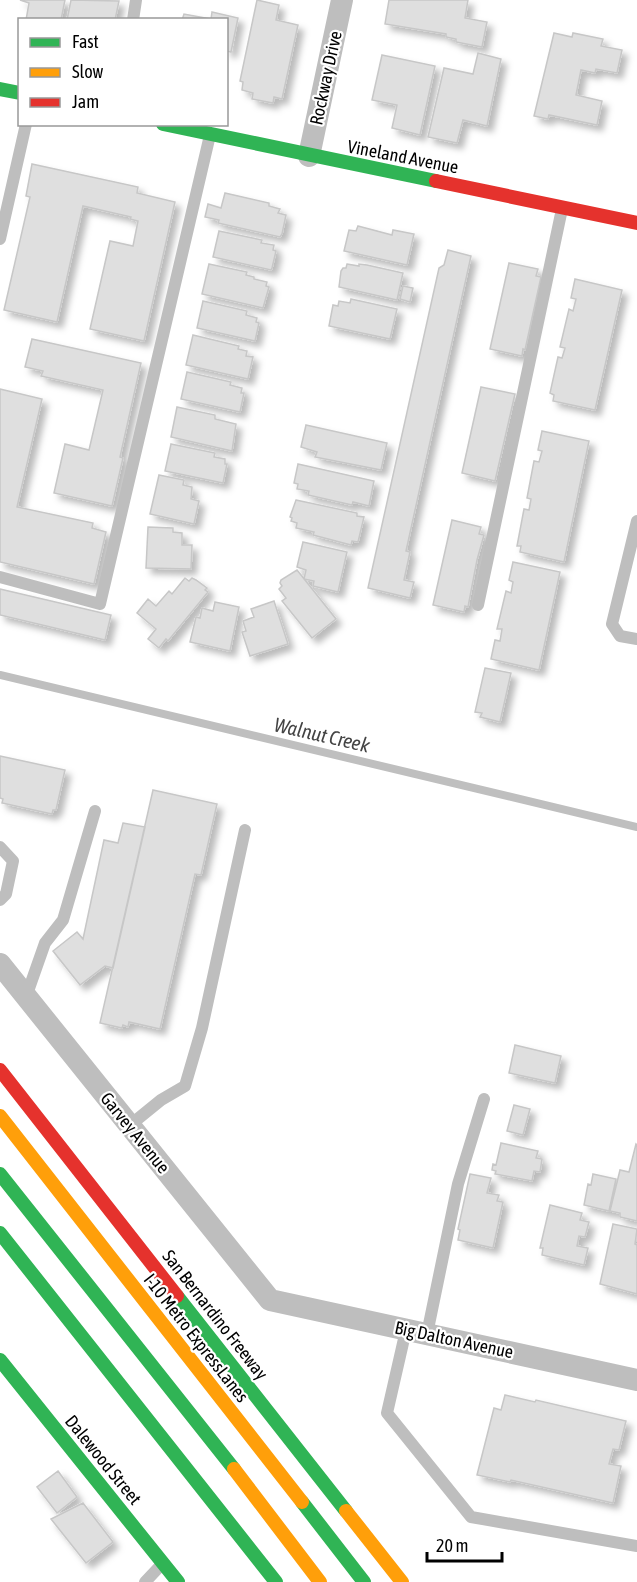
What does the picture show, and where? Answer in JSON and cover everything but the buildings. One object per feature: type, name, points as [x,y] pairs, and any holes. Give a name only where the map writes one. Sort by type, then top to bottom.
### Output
[{"type":"main road","points":[[0,89],[18,93]]},
{"type":"main road","name":"Vineland Avenue","points":[[172,126],[637,223]]},
{"type":"main road","name":"San Bernardino Freeway","points":[[0,1070],[402,1582]]},
{"type":"main road","name":"I-10 Metro ExpressLanes","points":[[0,1116],[364,1582]]},
{"type":"main road","points":[[0,1174],[222,1454],[320,1582]]},
{"type":"main road","points":[[0,1233],[276,1582]]},
{"type":"main road","name":"Dalewood Street","points":[[0,1360],[178,1582]]},
{"type":"street","name":"Rockway Drive","points":[[309,156],[342,0]]},
{"type":"street","name":"Garvey Avenue","points":[[0,964],[270,1300]]},
{"type":"street","name":"Big Dalton Avenue","points":[[270,1300],[637,1380]]},
{"type":"lane","points":[[133,18],[136,0]]},
{"type":"lane","points":[[0,239],[26,126]]},
{"type":"lane","points":[[0,577],[100,604],[210,135]]},
{"type":"lane","points":[[478,605],[563,208]]},
{"type":"lane","points":[[637,521],[612,624],[620,636],[637,639]]},
{"type":"lane","points":[[26,997],[45,943],[63,920],[94,811]]},
{"type":"lane","points":[[129,1126],[161,1100],[185,1086],[202,1028],[245,830]]},
{"type":"lane","points":[[0,847],[13,861],[6,894],[0,900]]},
{"type":"lane","points":[[484,1099],[416,1332],[387,1413],[471,1517],[637,1546]]},
{"type":"lane","points":[[145,1582],[163,1564]]},
{"type":"waterway","name":"Walnut Creek","points":[[0,675],[637,827]]},
{"type":"traffic: fast","points":[[0,89],[18,93]]},
{"type":"traffic: fast","points":[[173,126],[436,181]]},
{"type":"traffic: fast","points":[[0,1174],[234,1469]]},
{"type":"traffic: fast","points":[[0,1233],[276,1582]]},
{"type":"traffic: fast","points":[[177,1296],[346,1511]]},
{"type":"traffic: fast","points":[[0,1360],[178,1582]]},
{"type":"traffic: fast","points":[[302,1502],[364,1582]]},
{"type":"traffic: slow","points":[[0,1116],[302,1502]]},
{"type":"traffic: slow","points":[[234,1469],[320,1582]]},
{"type":"traffic: slow","points":[[346,1511],[402,1582]]},
{"type":"traffic: jam","points":[[436,181],[637,223]]},
{"type":"traffic: jam","points":[[0,1070],[177,1296]]}]
